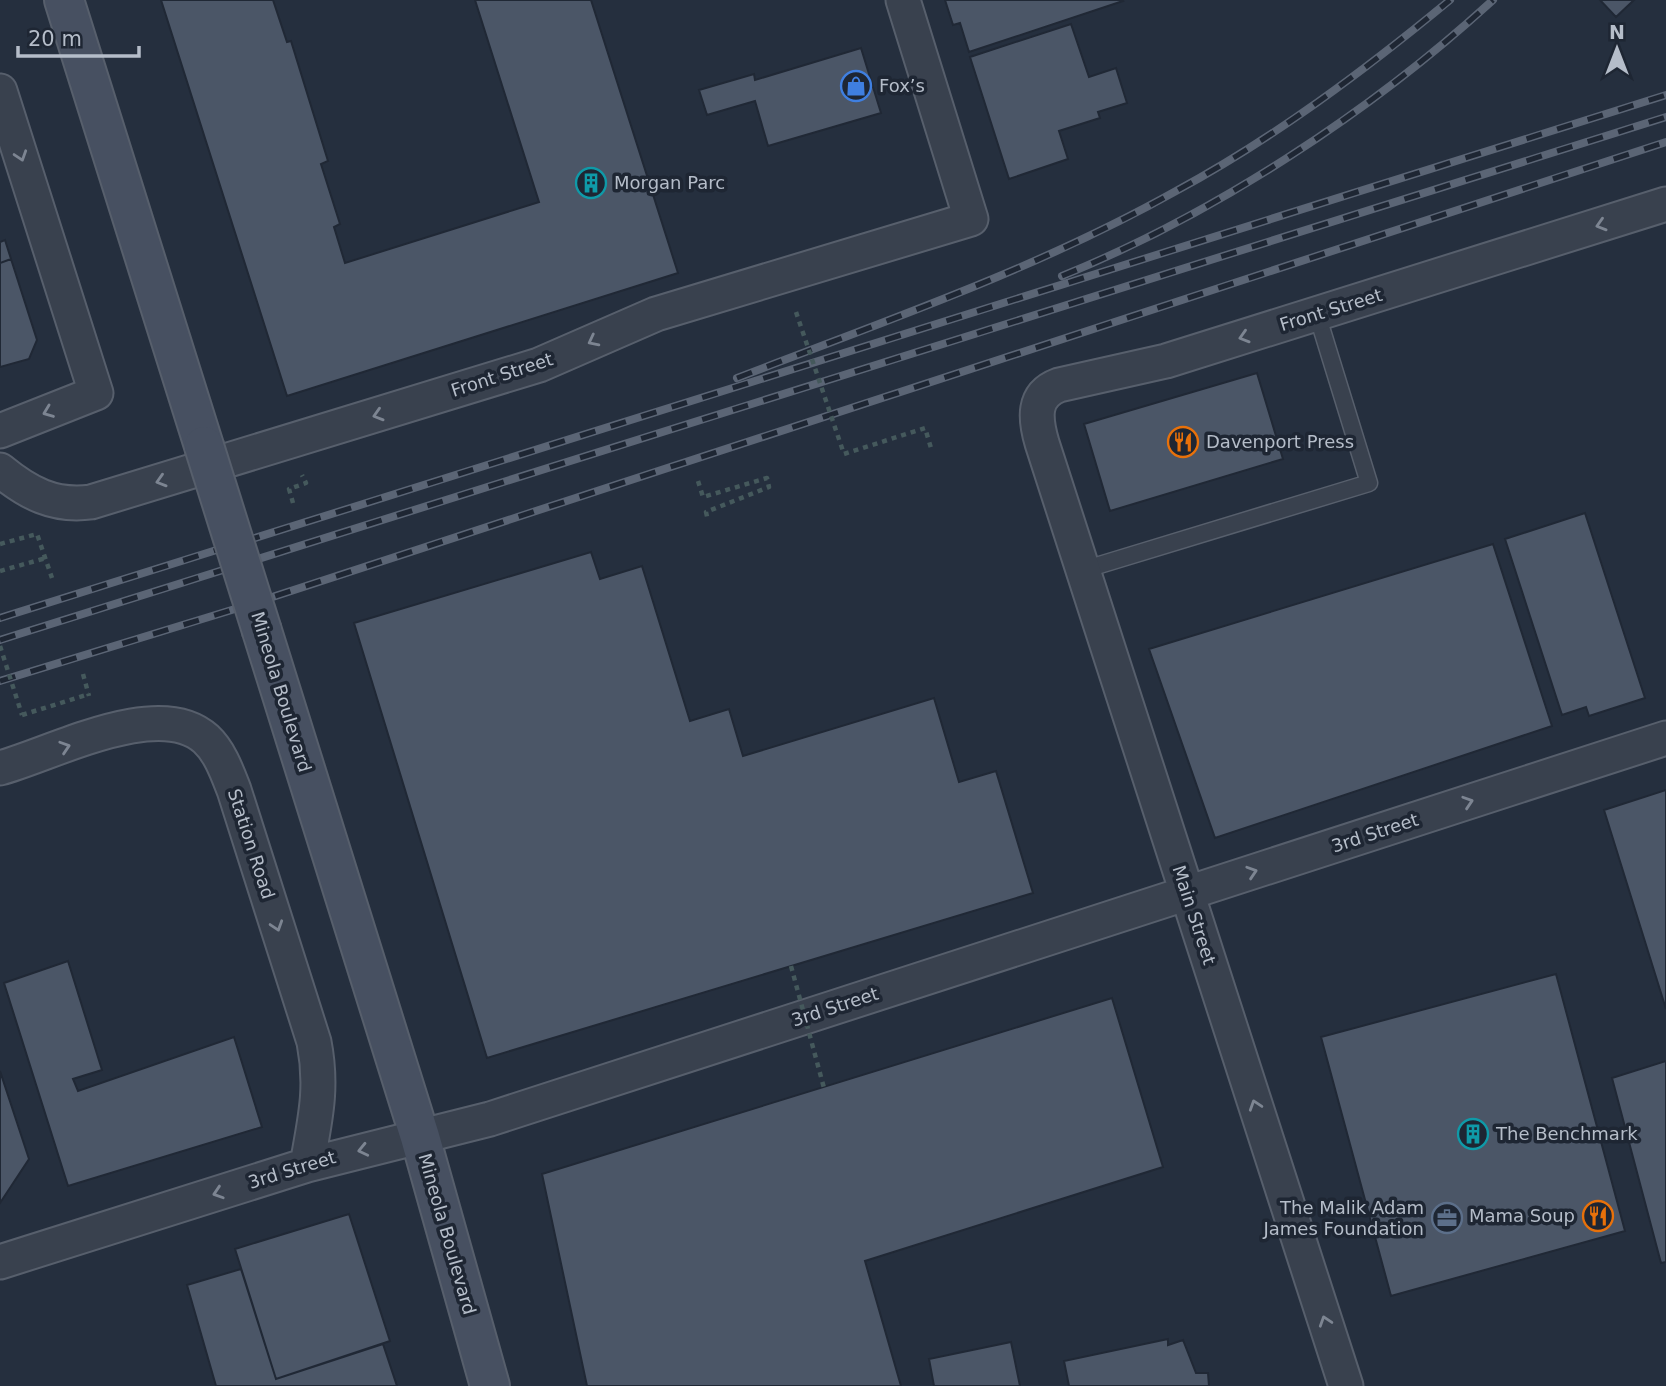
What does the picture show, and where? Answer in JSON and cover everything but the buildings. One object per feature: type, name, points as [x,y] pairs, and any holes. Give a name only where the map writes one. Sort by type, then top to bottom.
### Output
[{"type":"main road","name":"Mineola Boulevard","points":[[64,0],[420,1137],[490,1386]]},
{"type":"street","name":"Front Street","points":[[0,470],[29,492],[60,503],[77,504],[108,497],[539,365],[656,314],[971,219],[903,0]]},
{"type":"street","points":[[0,91],[96,393],[0,431]]},
{"type":"street","name":"Front Street","points":[[1042,443],[1037,407],[1039,399],[1048,389],[1136,369],[1666,204]]},
{"type":"street","name":"Main Street","points":[[1042,443],[1346,1386]]},
{"type":"street","name":"Station Road","points":[[0,768],[152,722],[191,729],[206,738],[217,753],[234,790],[314,1042],[320,1080],[319,1098],[307,1165]]},
{"type":"street","name":"3rd Street","points":[[0,1262],[307,1165],[489,1119],[1666,738]]},
{"type":"lane","points":[[1083,570],[1369,482],[1317,314]]},
{"type":"path","points":[[796,312],[844,454],[925,428],[931,448]]},
{"type":"path","points":[[293,503],[289,489],[306,483],[301,474]]},
{"type":"path","points":[[698,481],[703,497],[767,478],[769,486],[706,512],[708,521]]},
{"type":"path","points":[[0,544],[37,534],[52,578]]},
{"type":"path","points":[[0,571],[46,558]]},
{"type":"path","points":[[0,646],[22,715],[89,694]]},
{"type":"path","points":[[83,674],[91,704]]},
{"type":"path","points":[[791,966],[824,1088]]},
{"type":"railway","points":[[737,378],[1015,269],[1070,245],[1176,191],[1283,126],[1351,78],[1450,0]]},
{"type":"railway","points":[[1062,276],[1177,222],[1290,156],[1396,81],[1493,0]]},
{"type":"railway","points":[[0,618],[1666,95]]},
{"type":"railway","points":[[0,640],[1666,117]]},
{"type":"railway","points":[[0,681],[248,605],[1666,142]]},
{"type":"place","name":"Fox’s","points":[[856,86]]},
{"type":"place","name":"Morgan Parc","points":[[591,183]]},
{"type":"place","name":"Davenport Press","points":[[1183,442]]},
{"type":"place","name":"The Benchmark","points":[[1473,1134]]},
{"type":"place","name":"Mama Soup","points":[[1598,1216]]},
{"type":"place","name":"The Malik Adam James Foundation","points":[[1447,1218]]}]
